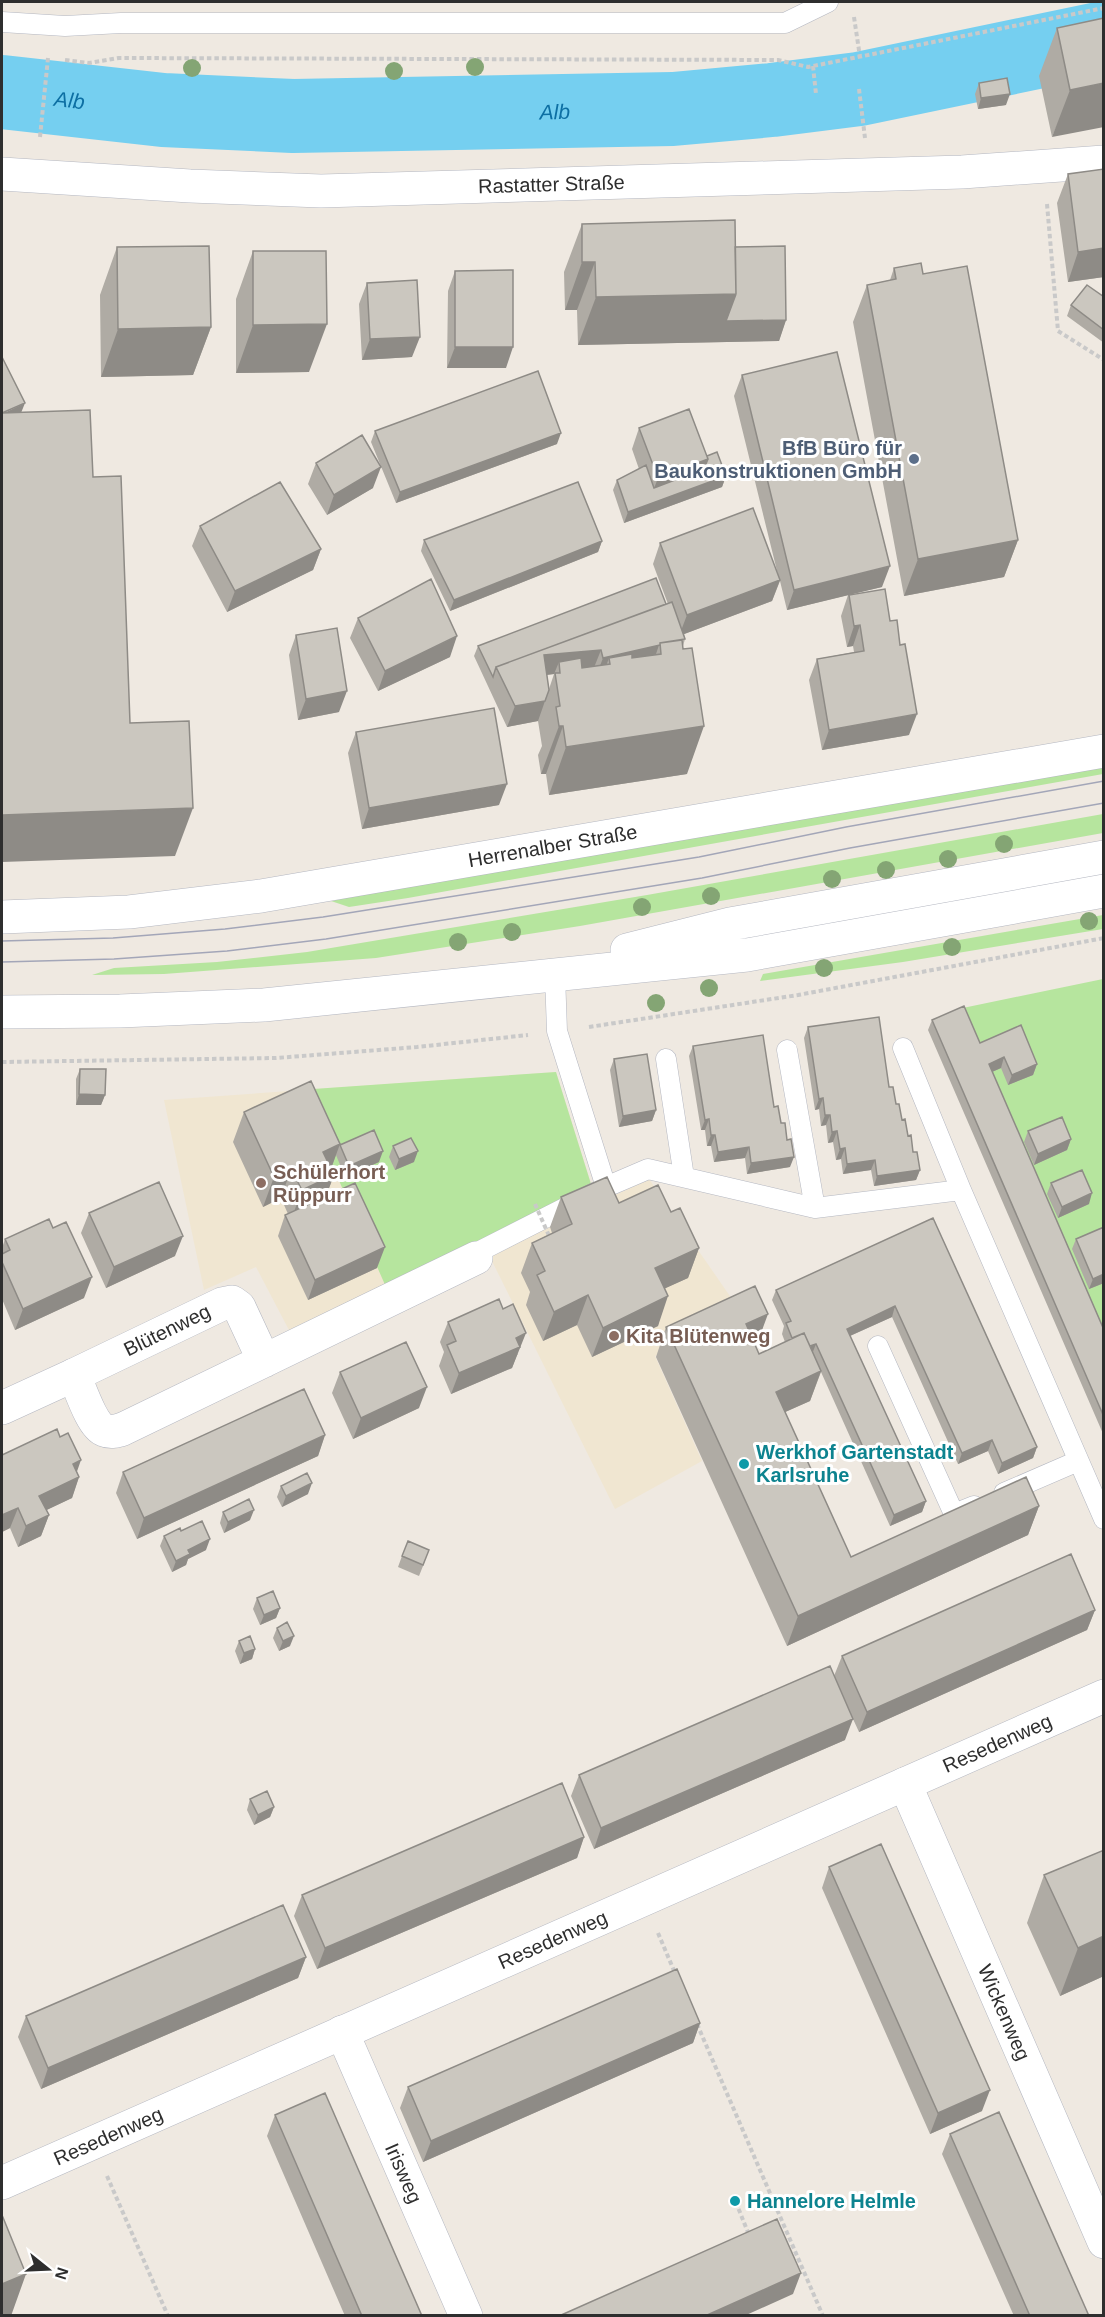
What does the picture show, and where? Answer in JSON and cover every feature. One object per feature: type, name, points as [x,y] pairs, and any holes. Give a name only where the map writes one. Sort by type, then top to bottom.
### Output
[{"type":"street","name":"Rastatter Straße","points":[[2,174],[190,186],[321,191],[962,172],[1104,162]]},
{"type":"street","name":"Herrenalber Straße","points":[[2,917],[129,912],[261,896],[1104,751]]},
{"type":"street","points":[[515,979],[730,924],[1104,857]]},
{"type":"street","points":[[2,1012],[120,1011],[264,1005],[747,955],[1104,891]]},
{"type":"street","points":[[74,1375],[95,1423],[102,1430],[112,1432],[123,1429],[476,1258]]},
{"type":"street","name":"Blütenweg","points":[[2,1408],[222,1304],[232,1302],[239,1307],[264,1362]]},
{"type":"street","name":"Resedenweg","points":[[2,2183],[1104,1696]]},
{"type":"street","name":"Wickenweg","points":[[905,1784],[1104,2242]]},
{"type":"street","name":"Irisweg","points":[[342,2032],[466,2316]]},
{"type":"lane","points":[[2,22],[65,26],[122,23],[785,23],[828,2]]},
{"type":"lane","points":[[555,975],[557,1031],[606,1187]]},
{"type":"lane","points":[[903,1048],[961,1190],[1104,1519]]},
{"type":"lane","points":[[788,1050],[815,1208]]},
{"type":"lane","points":[[666,1059],[684,1178]]},
{"type":"lane","points":[[476,1258],[482,1250],[606,1187],[648,1169],[815,1208],[961,1190]]},
{"type":"lane","points":[[878,1346],[954,1514],[1078,1461]]},
{"type":"path","points":[[853,11],[860,57]]},
{"type":"path","points":[[40,134],[48,58]]},
{"type":"path","points":[[813,66],[816,94]]},
{"type":"path","points":[[859,89],[862,113]]},
{"type":"path","points":[[1044,167],[1058,331],[1104,360]]},
{"type":"path","points":[[535,1204],[553,1245]]},
{"type":"path","points":[[643,1899],[676,1975]]},
{"type":"path","points":[[695,2019],[823,2316]]},
{"type":"path","points":[[92,2143],[168,2316]]},
{"type":"path","points":[[733,2195],[750,2238]]},
{"type":"shaded area","points":[[556,1072],[591,1184],[290,1332],[256,1267],[204,1290],[164,1100]]},
{"type":"shaded area","name":"Kita Blütenweg","points":[[649,1179],[743,1315],[655,1356],[702,1461],[615,1509],[489,1255]]},
{"type":"green space","points":[[1103,764],[1103,774],[408,898],[349,907],[331,901],[433,880]]},
{"type":"green space","points":[[1103,814],[1103,833],[580,926],[376,958],[164,974],[92,975],[114,968],[217,962],[307,952],[647,895]]},
{"type":"green space","points":[[1103,915],[1103,929],[903,962],[760,981],[763,974]]},
{"type":"green space","points":[[1103,979],[1103,1345],[958,1009]]},
{"type":"green space","points":[[556,1072],[591,1184],[386,1287],[299,1090]]},
{"type":"building","points":[[1104,18],[1104,83],[1070,90],[1057,28]]},
{"type":"building","points":[[1007,78],[1010,94],[981,98],[979,83]]},
{"type":"building","points":[[1104,169],[1104,248],[1078,252],[1068,174]]},
{"type":"building","points":[[735,220],[736,294],[596,297],[595,262],[582,262],[582,224]]},
{"type":"building","points":[[209,246],[211,327],[118,329],[117,247]]},
{"type":"building","points":[[785,246],[786,320],[726,321],[736,294],[735,247]]},
{"type":"building","points":[[253,251],[326,251],[327,324],[253,325]]},
{"type":"building","points":[[921,263],[923,274],[967,266],[1018,540],[918,559],[867,285],[896,279],[894,268]]},
{"type":"building","points":[[513,270],[513,347],[455,347],[455,271]]},
{"type":"building","points":[[417,280],[420,337],[370,339],[367,283]]},
{"type":"building","points":[[1087,285],[1104,297],[1104,330],[1071,305]]},
{"type":"building","points":[[837,352],[890,566],[794,590],[742,375]]},
{"type":"building","points":[[2,357],[25,403],[2,413]]},
{"type":"building","points":[[538,371],[561,433],[400,492],[375,431]]},
{"type":"building","points":[[689,409],[708,459],[658,478],[639,428]]},
{"type":"building","points":[[90,410],[93,477],[121,476],[130,723],[189,721],[193,808],[2,815],[2,413]]},
{"type":"building","points":[[362,435],[381,467],[334,495],[316,463]]},
{"type":"building","points":[[717,452],[726,476],[628,512],[617,480],[646,465],[654,488],[704,469],[707,456]]},
{"type":"building","points":[[280,482],[321,549],[235,591],[200,526]]},
{"type":"building","points":[[578,482],[602,541],[454,600],[424,540]]},
{"type":"building","points":[[753,508],[780,580],[687,615],[660,543]]},
{"type":"building","points":[[656,578],[666,604],[496,667],[493,677],[478,646]]},
{"type":"building","points":[[431,579],[457,636],[385,671],[358,618]]},
{"type":"building","points":[[885,589],[890,621],[897,620],[900,645],[905,644],[917,714],[829,730],[817,659],[864,651],[860,625],[854,626],[849,595]]},
{"type":"building","points":[[672,602],[685,639],[603,658],[601,650],[544,655],[549,690],[545,701],[515,706],[496,667]]},
{"type":"building","points":[[337,628],[347,691],[306,699],[296,635]]},
{"type":"building","points":[[682,640],[683,649],[692,648],[704,726],[566,747],[563,726],[559,726],[556,707],[560,706],[555,673],[560,673],[559,662],[581,658],[582,668],[610,664],[609,658],[632,654],[632,658],[661,654],[660,643]]},
{"type":"building","points":[[494,708],[507,784],[369,808],[356,732]]},
{"type":"building","points":[[964,1006],[980,1043],[1021,1025],[1037,1064],[1012,1075],[1004,1057],[989,1064],[1104,1330],[1104,1417],[932,1020]]},
{"type":"building","points":[[879,1017],[889,1087],[893,1087],[902,1120],[905,1119],[908,1136],[911,1135],[913,1152],[917,1152],[920,1170],[877,1176],[875,1160],[847,1164],[845,1148],[840,1149],[837,1131],[832,1132],[830,1115],[825,1115],[823,1098],[819,1099],[808,1027]]},
{"type":"building","points":[[763,1035],[774,1107],[778,1106],[781,1123],[785,1123],[787,1140],[791,1139],[794,1157],[751,1163],[749,1147],[718,1152],[715,1135],[711,1135],[709,1119],[705,1120],[693,1046]]},
{"type":"building","points":[[647,1054],[656,1110],[623,1116],[614,1059]]},
{"type":"building","points":[[80,1069],[106,1069],[105,1095],[79,1094]]},
{"type":"building","points":[[311,1081],[340,1144],[323,1152],[334,1175],[302,1190],[291,1169],[274,1177],[244,1112]]},
{"type":"building","points":[[1062,1117],[1071,1139],[1038,1154],[1028,1131]]},
{"type":"building","points":[[374,1130],[383,1151],[349,1166],[340,1145]]},
{"type":"building","points":[[411,1138],[418,1151],[399,1159],[393,1146]]},
{"type":"building","points":[[1082,1170],[1092,1193],[1062,1207],[1051,1183]]},
{"type":"building","points":[[607,1177],[619,1203],[658,1185],[671,1212],[680,1208],[699,1248],[655,1268],[668,1296],[603,1328],[588,1295],[554,1312],[537,1275],[545,1271],[532,1243],[572,1224],[561,1197]]},
{"type":"building","points":[[159,1182],[183,1236],[114,1267],[89,1213]]},
{"type":"building","points":[[355,1183],[385,1247],[315,1280],[285,1215]]},
{"type":"building","points":[[933,1218],[1037,1447],[1002,1463],[992,1440],[962,1453],[895,1306],[847,1329],[926,1501],[894,1515],[816,1344],[810,1346],[804,1333],[792,1338],[786,1323],[791,1321],[776,1290]]},
{"type":"building","points":[[49,1219],[53,1228],[66,1222],[92,1277],[23,1309],[2,1262],[2,1254],[10,1250],[5,1239]]},
{"type":"building","points":[[1104,1227],[1104,1274],[1093,1279],[1076,1239]]},
{"type":"building","points":[[755,1286],[768,1314],[746,1324],[759,1354],[804,1333],[821,1371],[776,1392],[851,1557],[1026,1477],[1039,1506],[798,1616],[666,1327]]},
{"type":"building","points":[[499,1299],[503,1309],[513,1304],[526,1333],[516,1338],[520,1347],[459,1373],[447,1345],[456,1341],[448,1322]]},
{"type":"building","points":[[406,1342],[427,1387],[361,1418],[340,1372]]},
{"type":"building","points":[[304,1389],[325,1435],[144,1518],[123,1472]]},
{"type":"building","points":[[57,1429],[60,1437],[68,1433],[81,1460],[73,1464],[79,1477],[39,1496],[49,1515],[26,1526],[18,1508],[2,1515],[2,1455]]},
{"type":"building","points":[[307,1473],[312,1483],[286,1496],[281,1486]]},
{"type":"building","points":[[249,1499],[254,1510],[228,1522],[223,1512]]},
{"type":"building","points":[[202,1521],[210,1539],[188,1550],[190,1554],[176,1561],[164,1536]]},
{"type":"building","points":[[408,1541],[429,1550],[423,1565],[402,1556]]},
{"type":"building","points":[[1071,1554],[1095,1610],[867,1712],[842,1656]]},
{"type":"building","points":[[273,1591],[280,1608],[264,1615],[257,1598]]},
{"type":"building","points":[[287,1622],[294,1636],[283,1641],[277,1628]]},
{"type":"building","points":[[250,1636],[255,1649],[244,1653],[239,1641]]},
{"type":"building","points":[[830,1666],[853,1719],[601,1828],[579,1775]]},
{"type":"building","points":[[562,1783],[584,1837],[325,1948],[302,1895]]},
{"type":"building","points":[[267,1791],[274,1807],[258,1815],[250,1799]]},
{"type":"building","points":[[881,1844],[990,2090],[938,2113],[829,1867]]},
{"type":"building","points":[[1104,1850],[1104,1936],[1078,1948],[1044,1875]]},
{"type":"building","points":[[283,1905],[306,1957],[48,2068],[26,2016]]},
{"type":"building","points":[[677,1969],[700,2023],[431,2141],[408,2087]]},
{"type":"building","points":[[325,2093],[422,2316],[362,2316],[275,2115]]},
{"type":"building","points":[[999,2112],[1089,2316],[1030,2316],[950,2134]]},
{"type":"building","points":[[2,2215],[26,2274],[2,2284]]},
{"type":"building","points":[[777,2219],[801,2273],[705,2316],[559,2316]]},
{"type":"waterway","name":"Alb","points":[[2,92],[163,110],[293,116],[673,109],[859,89],[1104,38]]},
{"type":"tram line","points":[[2,941],[113,938],[225,929],[323,917],[699,857],[846,827],[1104,781]]},
{"type":"tram line","points":[[2,962],[114,959],[227,951],[326,939],[702,878],[850,848],[1104,803]]},
{"type":"place","name":"BfB Büro für Baukonstruktionen GmbH","points":[[914,459]]},
{"type":"place","name":"Schülerhort Rüppurr","points":[[261,1183]]},
{"type":"place","name":"Kita Blütenweg","points":[[614,1336]]},
{"type":"place","name":"Werkhof Gartenstadt Karlsruhe","points":[[744,1464]]},
{"type":"place","name":"Hannelore Helmle","points":[[735,2201]]}]
